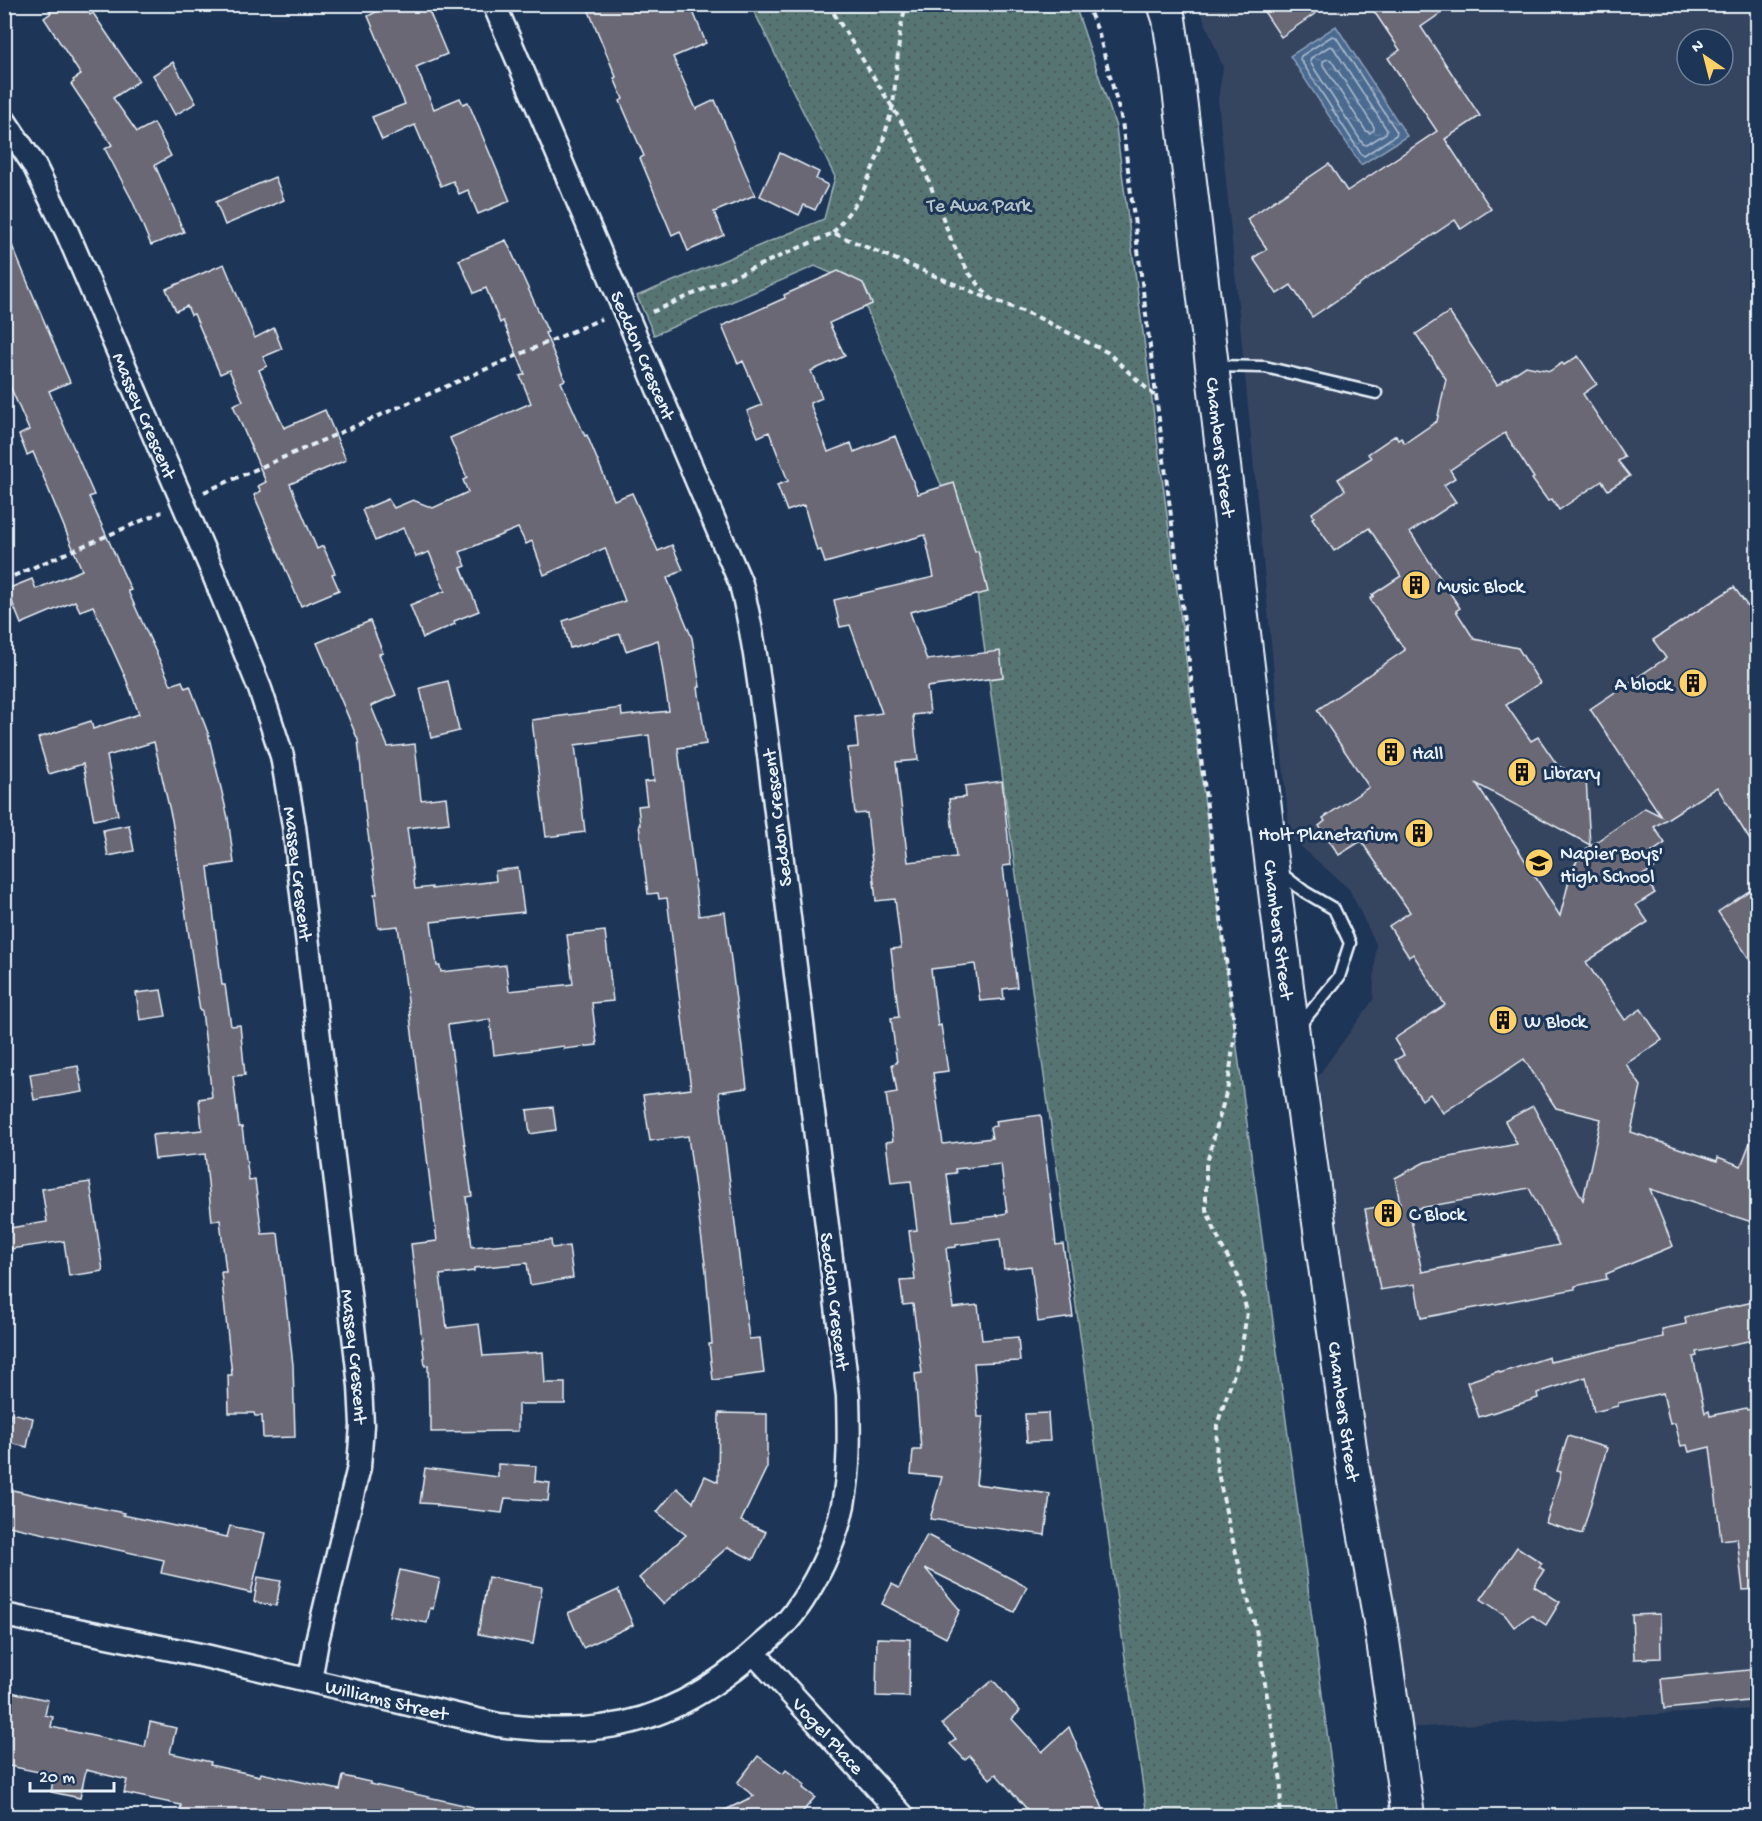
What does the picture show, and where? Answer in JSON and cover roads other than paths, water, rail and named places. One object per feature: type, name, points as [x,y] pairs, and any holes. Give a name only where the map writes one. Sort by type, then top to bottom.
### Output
[{"type":"main road","name":"Chambers Street","points":[[1164,4],[1169,19],[1177,73],[1293,1034],[1353,1469],[1381,1627],[1408,1816]]},
{"type":"street","name":"Seddon Crescent","points":[[494,4],[697,476],[741,584],[756,653],[848,1396],[848,1471],[843,1505],[833,1542],[815,1578],[794,1613],[754,1653]]},
{"type":"street","name":"Massey Crescent","points":[[4,120],[34,165],[63,223],[183,502],[260,689],[282,756],[294,826],[360,1386],[362,1425],[359,1467],[317,1641],[310,1680]]},
{"type":"street","name":"Williams Street","points":[[4,1615],[310,1680],[498,1725],[540,1730],[604,1727],[641,1719],[699,1693],[726,1676],[754,1653]]},
{"type":"street","name":"Vogel Place","points":[[754,1653],[903,1816]]},
{"type":"lane","points":[[1212,366],[1265,367],[1376,393]]},
{"type":"lane","points":[[1272,867],[1305,892],[1334,909],[1350,943],[1339,977],[1293,1034]]},
{"type":"water","points":[[1336,26],[1407,136],[1361,165],[1290,56]]},
{"type":"place","name":"Music Block","points":[[1416,585]]},
{"type":"place","name":"A block","points":[[1693,683]]},
{"type":"place","name":"Hall","points":[[1391,752]]},
{"type":"place","name":"Library","points":[[1522,772]]},
{"type":"place","name":"Holt Planetarium","points":[[1419,833]]},
{"type":"place","name":"Napier Boys' High School","points":[[1539,863]]},
{"type":"place","name":"W Block","points":[[1503,1020]]},
{"type":"place","name":"C Block","points":[[1388,1213]]},
{"type":"park label","name":"Te Awa Park","points":[[979,204]]}]
